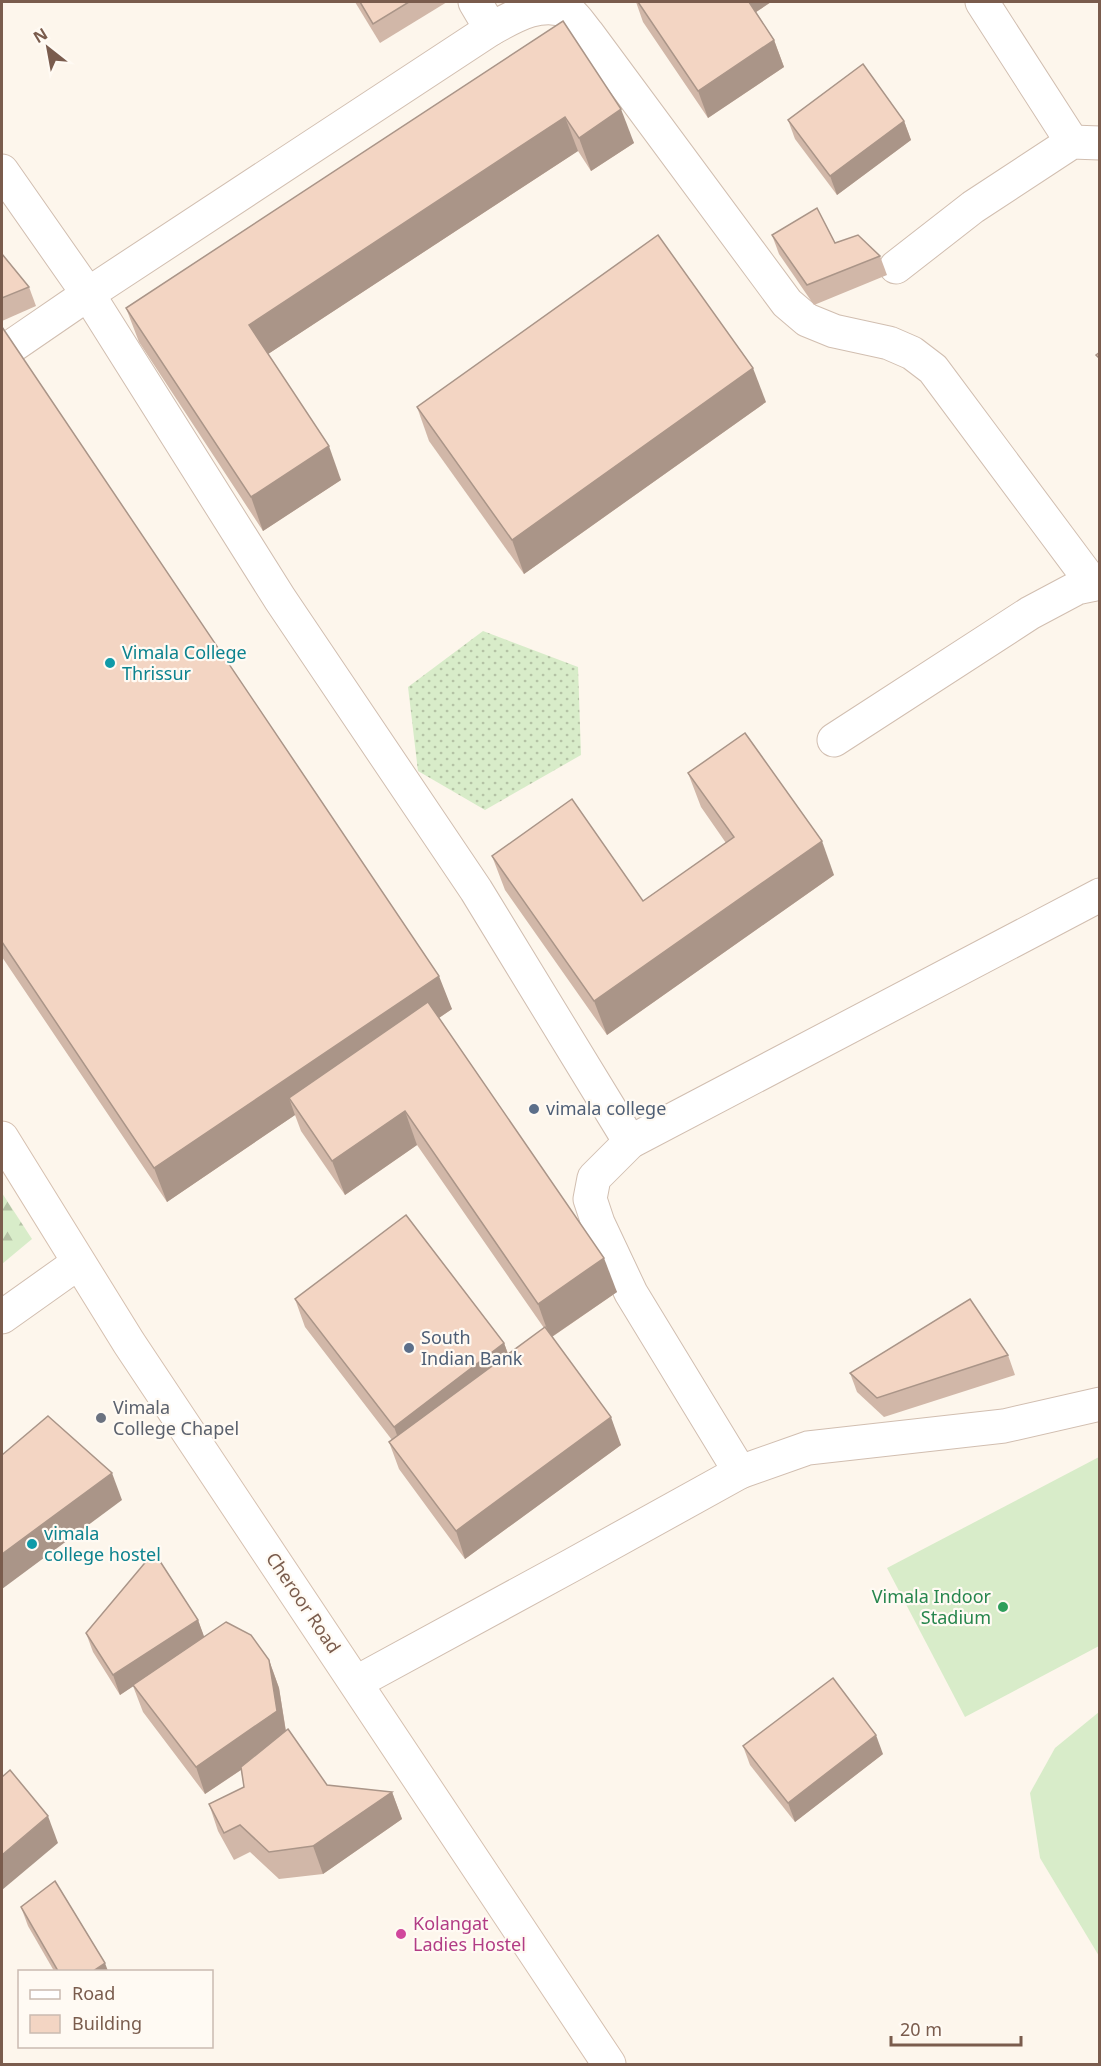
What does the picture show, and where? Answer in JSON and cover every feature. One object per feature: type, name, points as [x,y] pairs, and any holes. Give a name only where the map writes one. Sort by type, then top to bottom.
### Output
[{"type":"street","points":[[896,267],[973,207],[1086,142],[982,2]]},
{"type":"street","points":[[2,353],[483,15],[534,4],[552,3],[570,12],[787,303],[807,320],[834,331],[889,343],[912,353],[933,369],[1096,583],[1077,588],[1030,613],[834,740]]},
{"type":"street","points":[[2,171],[88,294],[280,599],[476,890],[630,1142]]},
{"type":"street","points":[[740,1472],[631,1293],[595,1215],[590,1199],[594,1178],[630,1142],[1100,895]]},
{"type":"street","name":"Cheroor Road","points":[[2,1138],[78,1263],[357,1682],[600,2061]]},
{"type":"street","points":[[2,1317],[78,1263]]},
{"type":"street","points":[[357,1682],[740,1472],[808,1448],[1004,1426],[1100,1404]]},
{"type":"green space","points":[[483,631],[578,667],[581,755],[485,810],[418,771],[408,687]]},
{"type":"green space","points":[[2,1193],[32,1239],[2,1264]]},
{"type":"green space","name":"Vimala Indoor Stadium","points":[[1099,1457],[1099,1646],[965,1717],[887,1568]]},
{"type":"green space","points":[[1099,1712],[1099,1956],[1040,1858],[1030,1793],[1055,1748]]},
{"type":"building","points":[[360,2],[409,2],[373,24]]},
{"type":"building","points":[[638,2],[749,2],[774,40],[698,91]]},
{"type":"building","points":[[563,21],[621,109],[579,138],[565,117],[249,325],[329,446],[251,497],[126,308]]},
{"type":"building","points":[[863,64],[904,121],[830,176],[788,120]]},
{"type":"building","points":[[817,208],[835,243],[858,235],[880,256],[807,285],[772,235]]},
{"type":"building","points":[[658,235],[753,368],[512,540],[417,407]]},
{"type":"building","points":[[2,254],[29,287],[2,298]]},
{"type":"building","name":"Vimala College Thrissur","points":[[2,327],[439,976],[154,1168],[2,942]]},
{"type":"building","points":[[745,733],[822,841],[594,1001],[492,856],[572,799],[643,901],[734,837],[688,773]]},
{"type":"building","points":[[428,1002],[604,1258],[538,1304],[405,1111],[332,1161],[289,1098]]},
{"type":"building","name":"South Indian Bank","points":[[406,1215],[504,1343],[394,1427],[295,1299]]},
{"type":"building","points":[[970,1299],[1008,1355],[877,1398],[850,1373]]},
{"type":"building","name":"South Indian Bank","points":[[545,1327],[611,1417],[456,1531],[389,1442]]},
{"type":"building","points":[[48,1416],[112,1473],[2,1554],[2,1455]]},
{"type":"building","points":[[154,1552],[198,1620],[113,1675],[86,1633]]},
{"type":"building","points":[[226,1622],[251,1635],[269,1660],[277,1711],[196,1767],[133,1685]]},
{"type":"building","points":[[833,1678],[876,1735],[788,1803],[743,1746]]},
{"type":"building","points":[[288,1729],[327,1785],[392,1792],[313,1846],[269,1852],[240,1825],[224,1833],[209,1804],[244,1787],[241,1767]]},
{"type":"building","points":[[10,1770],[48,1816],[2,1855],[2,1777]]},
{"type":"building","points":[[55,1881],[105,1963],[94,1970],[57,1970],[21,1907]]},
{"type":"place","name":"Vimala College Thrissur","points":[[110,663]]},
{"type":"place","name":"vimala college","points":[[534,1109]]},
{"type":"place","name":"South Indian Bank","points":[[409,1348]]},
{"type":"place","name":"Vimala College Chapel","points":[[101,1418]]},
{"type":"place","name":"vimala college hostel","points":[[32,1544]]},
{"type":"place","name":"Vimala Indoor Stadium","points":[[1003,1607]]},
{"type":"place","name":"Kolangat Ladies Hostel","points":[[401,1934]]}]
